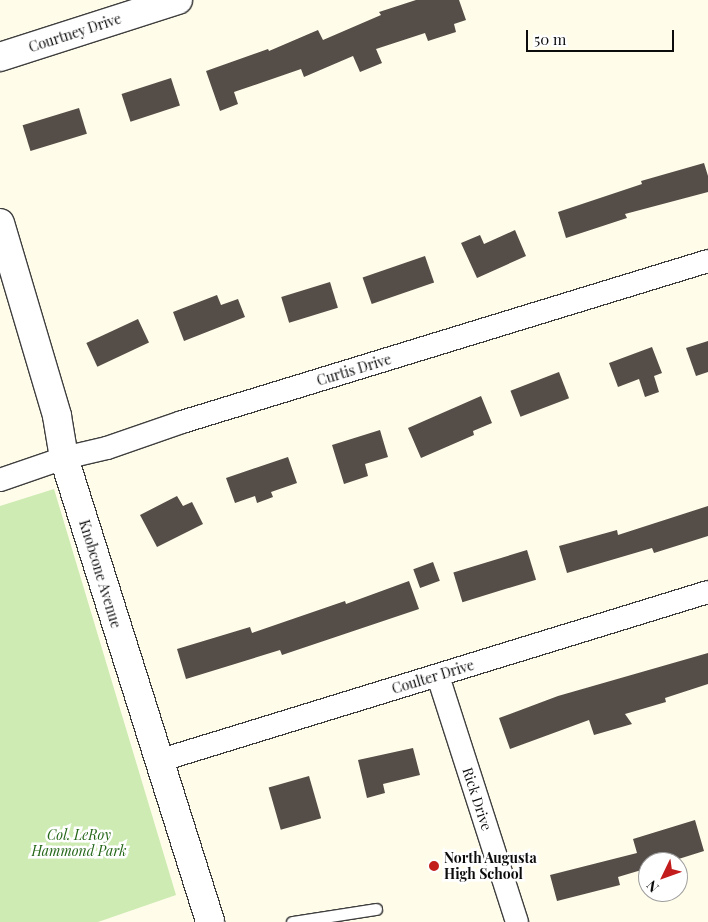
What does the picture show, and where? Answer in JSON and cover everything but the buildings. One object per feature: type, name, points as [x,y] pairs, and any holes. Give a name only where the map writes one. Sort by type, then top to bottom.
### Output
[{"type":"street","name":"Courtney Drive","points":[[0,56],[178,0]]},
{"type":"street","name":"Knobcone Avenue","points":[[0,222],[56,416],[64,458],[158,762],[210,922]]},
{"type":"street","name":"Curtis Drive","points":[[0,480],[64,458],[107,448],[182,422],[708,261]]},
{"type":"street","name":"Coulter Drive","points":[[158,762],[708,592]]},
{"type":"street","name":"Rick Drive","points":[[438,676],[517,922]]},
{"type":"lane","points":[[292,922],[376,909]]},
{"type":"green space","name":"Col. LeRoy Hammond Park","points":[[54,489],[176,895],[98,922],[0,922],[0,506]]},
{"type":"place","name":"North Augusta High School","points":[[434,866]]}]
